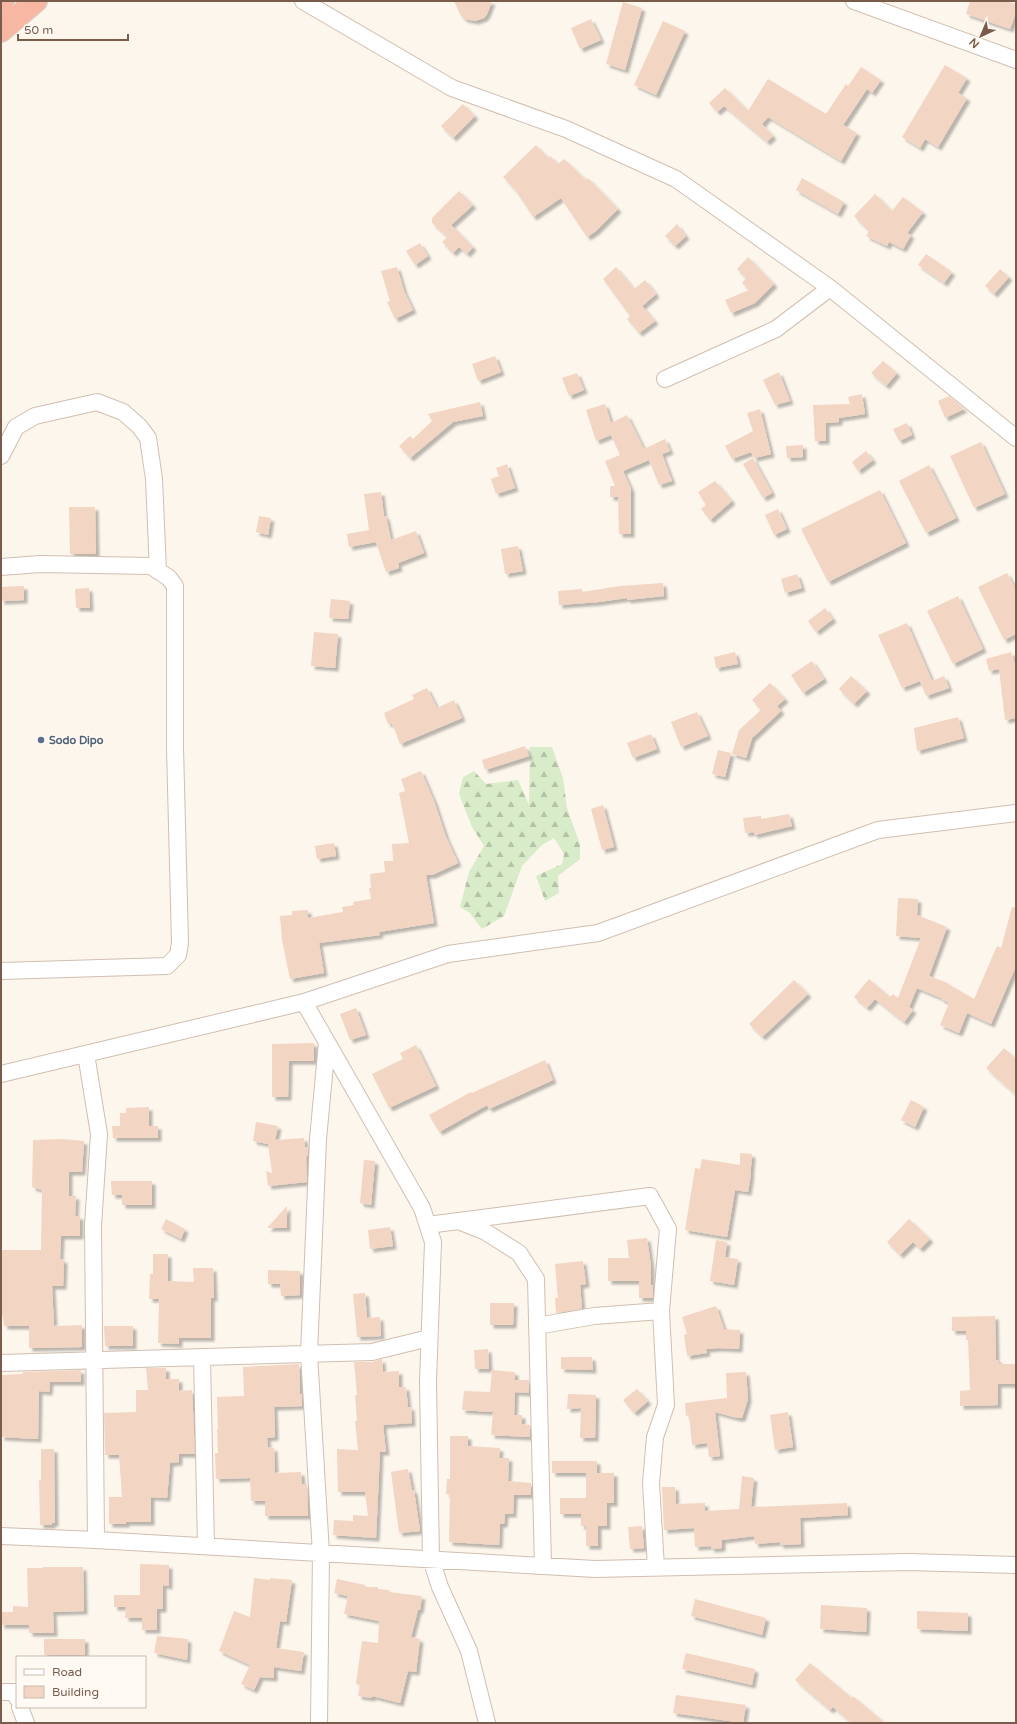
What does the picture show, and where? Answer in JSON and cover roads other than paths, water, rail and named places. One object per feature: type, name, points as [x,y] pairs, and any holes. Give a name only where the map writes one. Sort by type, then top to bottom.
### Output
[{"type":"highway","points":[[1,31],[36,1]]},
{"type":"street","points":[[303,1],[452,88],[566,129],[676,179],[830,288],[1016,438]]},
{"type":"street","points":[[854,1],[1016,60]]},
{"type":"street","points":[[665,380],[776,329],[830,288]]},
{"type":"street","points":[[1,456],[16,427],[35,416],[97,402],[123,412],[139,426],[148,438],[154,479],[158,571]]},
{"type":"street","points":[[1,567],[40,564],[152,566],[169,578],[175,586],[175,747],[180,943],[178,955],[168,966],[1,971]]},
{"type":"street","points":[[1,1074],[304,1002],[448,954],[598,933],[878,830],[1016,813]]},
{"type":"street","points":[[304,1002],[422,1208],[433,1242],[428,1382],[431,1559],[440,1587],[469,1651],[487,1723]]},
{"type":"street","points":[[319,1723],[320,1553],[308,1354],[318,1139],[327,1043]]},
{"type":"street","points":[[86,1054],[99,1134],[93,1226],[96,1540]]},
{"type":"street","points":[[428,1225],[650,1196],[668,1229],[661,1311],[666,1405],[655,1437],[651,1483],[656,1568]]},
{"type":"street","points":[[459,1221],[484,1231],[519,1253],[536,1279],[543,1566]]},
{"type":"street","points":[[537,1326],[594,1316],[661,1311]]},
{"type":"street","points":[[1,1363],[372,1352],[429,1338]]},
{"type":"street","points":[[202,1358],[206,1546]]},
{"type":"street","points":[[1,1536],[206,1546],[595,1569],[908,1562],[1016,1565]]},
{"type":"street","points":[[1,1692],[15,1692],[16,1695]]},
{"type":"street","points":[[20,1708],[26,1723]]},
{"type":"place","name":"Sodo Dipo","points":[[41,740]]}]
